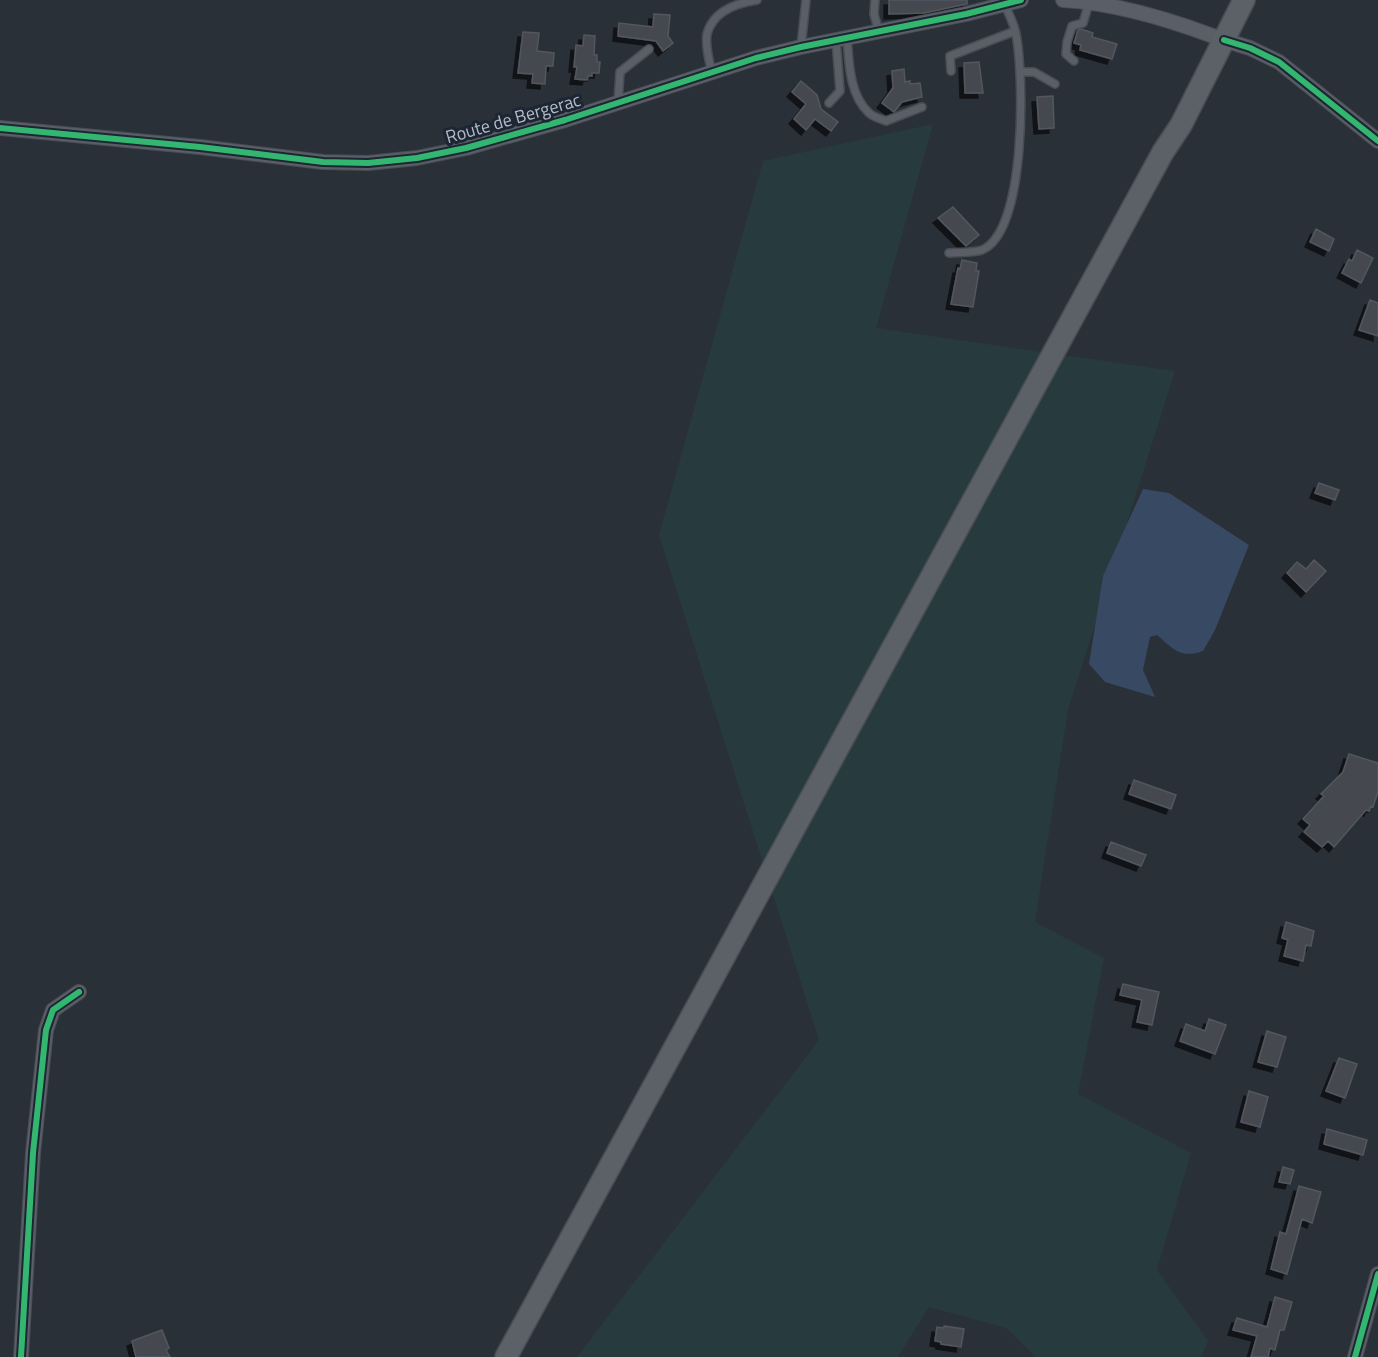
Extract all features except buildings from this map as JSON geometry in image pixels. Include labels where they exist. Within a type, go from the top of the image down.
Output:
[{"type":"main road","points":[[1219,38],[1231,0]]},
{"type":"main road","points":[[506,1357],[1162,152],[1171,120],[1244,0]]},
{"type":"street","points":[[1063,0],[1110,3],[1250,48],[1280,62],[1378,141]]},
{"type":"street","name":"Route de Bergerac","points":[[0,128],[200,147],[279,158],[368,164],[417,158],[466,148],[801,47],[966,14],[1013,1]]},
{"type":"street","points":[[21,1357],[33,1153],[46,1030],[53,1010],[79,992]]},
{"type":"street","points":[[1355,1357],[1378,1274]]},
{"type":"lane","points":[[712,72],[707,34],[713,22],[725,10],[737,3],[757,0]]},
{"type":"lane","points":[[801,47],[806,0]]},
{"type":"lane","points":[[875,0],[874,14],[879,32]]},
{"type":"lane","points":[[950,253],[982,249],[998,236],[1007,215],[1019,160],[1021,72],[1013,1]]},
{"type":"lane","points":[[1074,61],[1066,54],[1067,42],[1072,26],[1083,23],[1089,3]]},
{"type":"lane","points":[[951,71],[950,56],[1015,31]]},
{"type":"lane","points":[[829,103],[840,91],[842,39]]},
{"type":"lane","points":[[842,39],[850,74],[859,99],[870,114],[886,121],[922,107]]},
{"type":"lane","points":[[618,103],[620,72],[649,49]]},
{"type":"lane","points":[[1021,72],[1034,72],[1055,84]]},
{"type":"green space","points":[[933,124],[876,328],[1175,371],[1068,710],[1035,922],[1104,958],[1078,1094],[1191,1153],[1157,1270],[1208,1341],[1201,1357],[1036,1357],[1006,1328],[929,1307],[898,1357],[577,1357],[819,1040],[659,535],[763,161]]},
{"type":"water","points":[[1143,489],[1169,493],[1249,545],[1215,630],[1203,651],[1183,653],[1157,635],[1150,637],[1143,670],[1155,697],[1105,682],[1089,664],[1103,576]]},
{"type":"cycle path","points":[[0,128],[200,147],[323,162],[368,163],[417,158],[466,148],[565,120],[756,58],[966,14],[1021,0]]},
{"type":"cycle path","points":[[1224,40],[1250,48],[1279,62],[1378,141]]},
{"type":"cycle path","points":[[21,1357],[33,1153],[46,1030],[53,1010],[79,992]]},
{"type":"cycle path","points":[[1355,1357],[1378,1274]]}]
